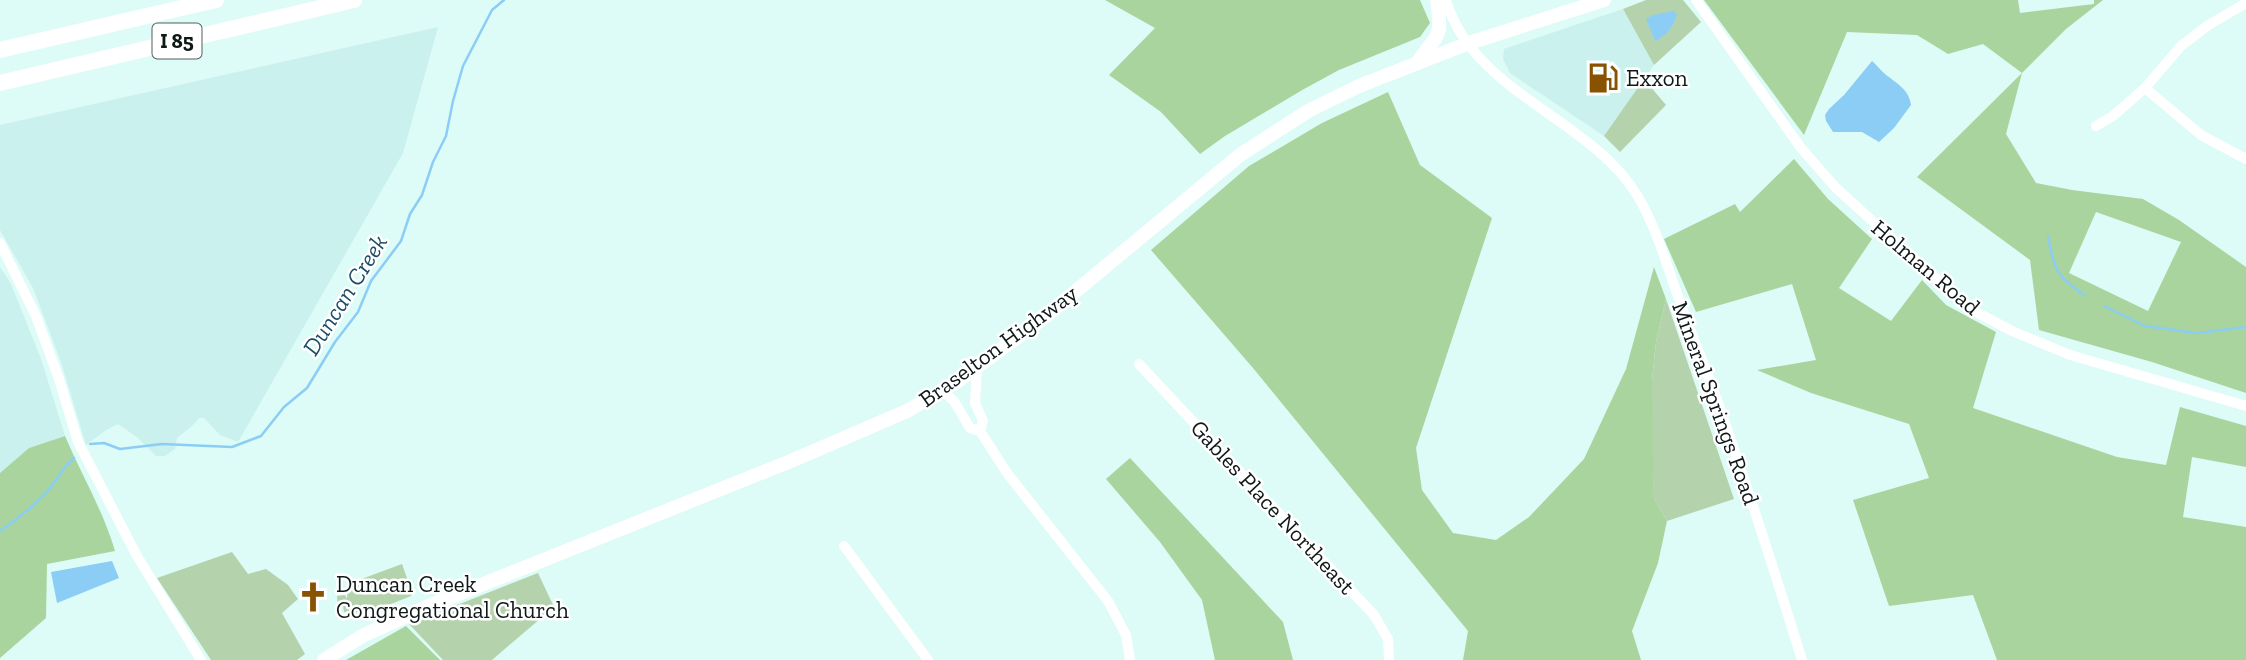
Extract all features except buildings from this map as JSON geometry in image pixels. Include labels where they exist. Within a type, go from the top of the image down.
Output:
[{"type":"highway","name":"I 85","points":[[0,50],[216,0]]},
{"type":"highway","name":"I 85","points":[[0,83],[354,0]]},
{"type":"main road","points":[[1417,63],[1427,47],[1436,40],[1441,27],[1437,0]]},
{"type":"main road","name":"Braselton Highway","points":[[324,660],[389,622],[841,441],[907,411],[942,391],[1041,320],[1240,155],[1308,111],[1359,86],[1469,43],[1604,0]]},
{"type":"street","name":"Mineral Springs Road","points":[[1446,0],[1451,16],[1469,43],[1503,80],[1606,159],[1636,193],[1651,224],[1723,416],[1802,660]]},
{"type":"street","name":"Holman Road","points":[[1696,0],[1801,148],[1836,188],[1976,312],[2012,331],[2070,355],[2246,406]]},
{"type":"street","points":[[2096,126],[2113,117],[2145,88],[2181,46],[2207,26],[2246,3]]},
{"type":"street","points":[[2145,88],[2201,135],[2246,159]]},
{"type":"street","points":[[0,243],[36,316],[78,442],[137,556],[201,660]]},
{"type":"street","name":"Gables Place Northeast","points":[[1139,364],[1374,615],[1388,639],[1389,660]]},
{"type":"street","points":[[976,367],[975,403],[982,421],[980,431]]},
{"type":"street","points":[[942,391],[954,401],[970,428],[980,431],[1007,473],[1108,601],[1126,635],[1130,660]]},
{"type":"street","points":[[844,546],[928,660]]},
{"type":"shaded area","points":[[1623,9],[1654,65],[1604,136],[1510,73],[1503,59],[1504,49]]},
{"type":"shaded area","points":[[438,27],[403,153],[238,442],[220,435],[204,418],[199,418],[177,438],[175,449],[165,456],[156,456],[138,438],[118,424],[86,445],[61,362],[33,288],[0,230],[0,125]]},
{"type":"shaded area","points":[[0,267],[11,284],[41,359],[65,436],[29,448],[0,473]]},
{"type":"green space","points":[[1105,0],[1420,0],[1430,23],[1420,37],[1339,70],[1225,136],[1200,154],[1161,112],[1109,75],[1155,28]]},
{"type":"green space","points":[[1646,0],[1683,0],[1701,22],[1654,65],[1623,9]]},
{"type":"green space","points":[[1704,0],[2018,0],[2020,13],[2094,4],[2094,0],[2103,0],[2066,29],[2022,73],[1983,44],[1948,54],[1917,35],[1847,32],[1804,135]]},
{"type":"green space","points":[[2022,73],[2006,134],[2036,183],[2143,199],[2179,220],[2246,267],[2246,393],[2152,362],[2039,330],[2030,260],[1917,177]],"holes":[[[2096,212],[2181,242],[2148,311],[2069,273]]]},
{"type":"green space","points":[[1644,79],[1666,105],[1620,152],[1604,136]]},
{"type":"green space","points":[[1388,92],[1420,165],[1492,218],[1416,448],[1422,490],[1453,533],[1496,540],[1529,517],[1584,459],[1626,369],[1654,267],[1666,299],[1656,342],[1652,380],[1654,498],[1667,521],[1658,563],[1632,631],[1641,660],[1463,660],[1468,631],[1253,368],[1151,250],[1249,166],[1322,123]]},
{"type":"green space","points":[[1794,159],[1828,199],[1872,239],[1839,288],[1891,321],[1922,280],[1946,305],[1996,332],[1973,408],[2117,457],[2166,465],[2180,407],[2246,426],[2246,467],[2192,457],[2183,517],[2246,527],[2246,660],[1997,660],[1973,595],[1889,606],[1853,500],[1929,478],[1909,424],[1811,393],[1757,370],[1816,360],[1792,284],[1696,312],[1664,239],[1735,204],[1740,212]]},
{"type":"green space","points":[[1666,299],[1734,499],[1667,521],[1654,498],[1652,448],[1652,380],[1656,342]]},
{"type":"green space","points":[[65,436],[115,551],[47,564],[46,618],[0,658],[0,473],[29,448]]},
{"type":"green space","points":[[1130,458],[1283,622],[1293,660],[1215,660],[1202,600],[1160,542],[1106,479]]},
{"type":"green space","points":[[232,552],[248,574],[266,569],[288,585],[298,599],[282,613],[305,654],[297,660],[211,660],[157,578]]},
{"type":"green space","points":[[402,564],[411,596],[386,606],[354,613],[344,612],[343,605],[338,606],[337,596],[345,595],[347,599],[348,584]]},
{"type":"green space","points":[[538,573],[554,607],[492,660],[443,660],[409,624]]},
{"type":"green space","points":[[406,626],[440,660],[346,660]]},
{"type":"water","points":[[1674,11],[1677,15],[1671,27],[1663,37],[1655,41],[1646,19]]},
{"type":"water","points":[[1872,61],[1905,91],[1911,105],[1894,128],[1879,142],[1862,132],[1833,132],[1825,115]]},
{"type":"water","points":[[112,561],[119,578],[57,603],[51,572]]},
{"type":"waterway","name":"Duncan Creek","points":[[90,444],[104,443],[120,449],[162,444],[232,447],[261,436],[284,407],[307,388],[335,342],[358,312],[371,281],[401,241],[410,214],[422,195],[433,162],[446,136],[463,66],[492,10],[504,0]]},
{"type":"waterway","points":[[2048,236],[2058,271],[2084,295]]},
{"type":"waterway","points":[[2104,306],[2145,326],[2197,333],[2246,327]]},
{"type":"waterway","name":"Duncan Creek","points":[[0,531],[39,500],[74,458]]},
{"type":"place","name":"Exxon","points":[[1603,78]]},
{"type":"place","name":"Duncan Creek Congregational Church","points":[[313,597]]}]
